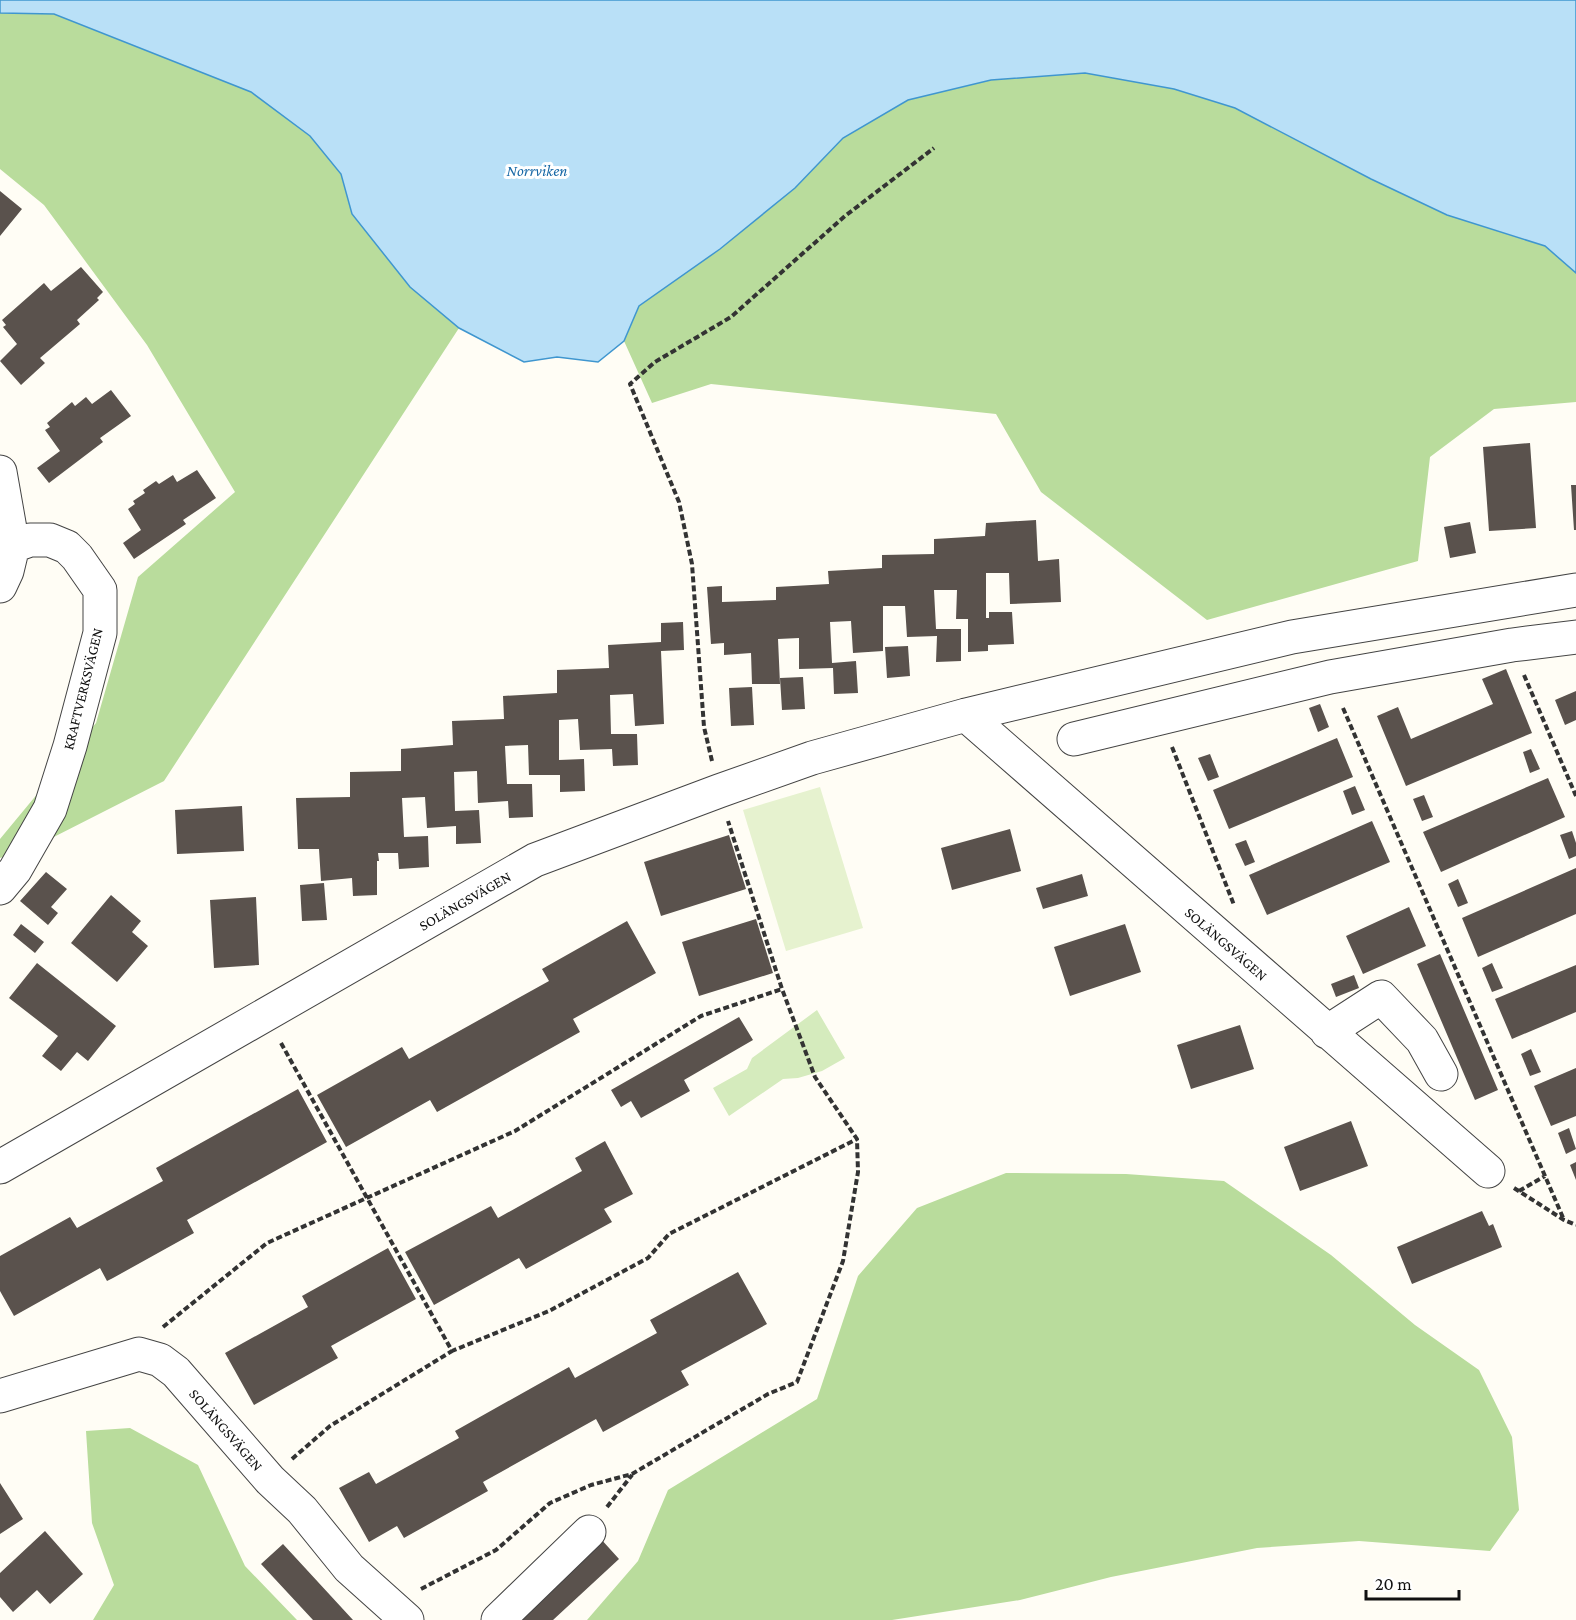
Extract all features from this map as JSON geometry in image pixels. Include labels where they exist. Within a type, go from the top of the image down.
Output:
[{"type":"street","points":[[0,472],[13,546],[0,586]]},
{"type":"street","name":"KRAFTVERKSVÄGEN","points":[[0,888],[15,870],[50,809],[70,746],[100,633],[100,590],[77,557],[67,547],[50,540],[30,540],[13,546]]},
{"type":"street","name":"SOLÄNGSVÄGEN","points":[[0,1167],[535,861],[719,792],[812,758],[966,715],[1315,633],[1576,590]]},
{"type":"street","points":[[1495,603],[1512,645]]},
{"type":"street","points":[[1315,633],[1330,677]]},
{"type":"street","points":[[1074,739],[1330,677],[1512,645],[1576,637]]},
{"type":"street","name":"SOLÄNGSVÄGEN","points":[[966,715],[1488,1171]]},
{"type":"street","points":[[1327,1032],[1381,997],[1422,1040],[1441,1074]]},
{"type":"street","name":"SOLÄNGSVÄGEN","points":[[139,1354],[160,1360],[176,1372],[270,1480],[302,1510],[349,1568],[399,1612]]},
{"type":"street","points":[[0,1396],[139,1354]]},
{"type":"street","points":[[498,1620],[589,1532]]},
{"type":"path","points":[[399,1612],[496,1550],[550,1503],[591,1485],[632,1474],[768,1394],[797,1382],[843,1261],[858,1172],[857,1139],[815,1077],[782,989],[719,792],[704,727],[692,564],[680,502],[630,384],[655,362],[731,317],[845,216],[934,148]]},
{"type":"path","points":[[1512,645],[1576,796]]},
{"type":"path","points":[[1330,677],[1564,1220]]},
{"type":"path","points":[[1160,718],[1235,907],[1218,937]]},
{"type":"path","points":[[139,1354],[166,1324],[267,1243],[515,1131],[702,1016],[782,989]]},
{"type":"path","points":[[265,1015],[453,1351]]},
{"type":"path","points":[[270,1480],[330,1426],[453,1351],[549,1311],[648,1258],[669,1234],[857,1139]]},
{"type":"path","points":[[1488,1171],[1564,1220],[1576,1225]]},
{"type":"path","points":[[1519,1191],[1545,1176]]},
{"type":"path","points":[[589,1532],[632,1474]]},
{"type":"green space","points":[[0,13],[54,14],[251,92],[310,136],[341,174],[352,214],[410,287],[459,328],[164,781],[40,844],[0,858],[0,839],[96,723],[138,577],[235,492],[147,345],[44,205],[0,169]]},
{"type":"green space","points":[[1085,73],[1174,89],[1235,108],[1371,179],[1447,215],[1545,246],[1576,273],[1576,402],[1494,409],[1430,457],[1418,561],[1207,620],[1041,492],[996,414],[711,384],[652,403],[624,341],[639,306],[720,249],[795,188],[843,138],[908,100],[991,80]]},
{"type":"green space","points":[[820,787],[863,928],[786,951],[743,810]]},
{"type":"green space","points":[[817,1010],[845,1058],[822,1071],[798,1078],[783,1079],[729,1116],[713,1088],[747,1069],[752,1058]]},
{"type":"green space","points":[[1006,1173],[1126,1174],[1224,1181],[1331,1255],[1415,1325],[1479,1370],[1512,1437],[1519,1510],[1490,1551],[1359,1541],[1257,1548],[1111,1577],[1020,1600],[892,1620],[587,1620],[638,1561],[668,1490],[817,1399],[858,1276],[917,1208]]},
{"type":"green space","points":[[130,1428],[198,1465],[245,1566],[297,1620],[93,1620],[114,1585],[92,1523],[86,1431]]},
{"type":"water","name":"Norrviken","points":[[0,0],[1576,0],[1576,273],[1545,246],[1447,215],[1371,179],[1235,108],[1174,89],[1085,73],[991,80],[908,100],[843,138],[795,188],[720,249],[639,306],[624,341],[598,362],[557,357],[524,362],[459,328],[410,287],[352,214],[341,174],[310,136],[251,92],[54,14],[0,13]]},
{"type":"building","points":[[0,191],[22,209],[0,236]]},
{"type":"building","points":[[81,267],[103,292],[97,298],[99,300],[77,320],[80,324],[40,358],[45,363],[21,385],[0,361],[17,344],[3,327],[6,325],[2,320],[44,283],[51,291]]},
{"type":"building","points":[[111,390],[131,416],[100,438],[103,442],[49,483],[37,468],[60,451],[45,430],[50,427],[47,423],[72,402],[75,406],[86,397],[92,404]]},
{"type":"building","points":[[1530,443],[1536,528],[1489,531],[1483,447]]},
{"type":"building","points":[[197,470],[216,498],[183,520],[186,524],[134,559],[123,543],[141,530],[128,509],[135,504],[133,501],[145,493],[143,490],[156,481],[159,484],[173,475],[177,482]]},
{"type":"building","points":[[1571,485],[1576,485],[1576,530],[1574,530]]},
{"type":"building","points":[[1036,520],[1038,561],[1059,559],[1061,602],[1010,604],[1009,573],[986,573],[986,618],[989,618],[989,612],[1012,612],[1014,644],[988,645],[988,651],[968,652],[968,619],[956,619],[957,590],[934,590],[936,629],[961,629],[961,661],[936,662],[937,636],[907,637],[905,606],[883,606],[883,651],[853,653],[851,621],[830,622],[832,663],[856,661],[858,693],[834,694],[833,668],[799,669],[799,638],[778,639],[780,684],[752,684],[751,653],[724,655],[724,643],[711,644],[707,587],[722,586],[722,602],[776,600],[776,587],[829,584],[828,571],[882,568],[882,555],[934,554],[934,539],[985,536],[986,523]]},
{"type":"building","points":[[1470,522],[1476,553],[1450,558],[1444,527]]},
{"type":"building","points":[[683,622],[684,650],[661,651],[664,724],[635,726],[633,694],[610,695],[611,734],[637,734],[638,765],[613,766],[612,749],[580,750],[578,719],[559,720],[559,760],[584,759],[585,791],[560,792],[560,775],[529,775],[528,745],[505,746],[507,784],[532,784],[533,817],[509,818],[508,801],[478,803],[477,771],[454,772],[455,811],[479,810],[481,843],[456,844],[456,826],[427,828],[425,797],[402,798],[404,837],[428,836],[429,867],[399,869],[398,853],[378,853],[377,895],[353,896],[352,878],[321,881],[319,849],[298,849],[296,798],[350,797],[350,772],[401,771],[401,749],[453,745],[452,721],[504,719],[503,696],[557,693],[557,670],[609,668],[608,645],[661,642],[661,623]]},
{"type":"building","points":[[908,646],[910,676],[887,678],[885,647]]},
{"type":"building","points":[[1506,669],[1532,733],[1406,786],[1377,716],[1398,707],[1411,739],[1493,704],[1482,679]]},
{"type":"building","points":[[803,677],[805,709],[782,710],[780,678]]},
{"type":"building","points":[[752,687],[754,725],[731,726],[729,688]]},
{"type":"building","points":[[1576,691],[1576,720],[1565,725],[1555,700]]},
{"type":"building","points":[[1320,704],[1329,727],[1318,732],[1309,708]]},
{"type":"building","points":[[1337,738],[1353,777],[1229,829],[1213,790]]},
{"type":"building","points":[[1531,749],[1540,769],[1530,773],[1523,752]]},
{"type":"building","points":[[1210,754],[1219,777],[1208,781],[1198,758]]},
{"type":"building","points":[[1548,778],[1565,817],[1441,872],[1423,832]]},
{"type":"building","points":[[1355,786],[1365,810],[1352,815],[1343,791]]},
{"type":"building","points":[[1424,795],[1433,817],[1422,821],[1413,799]]},
{"type":"building","points":[[242,806],[244,851],[177,854],[175,810]]},
{"type":"building","points":[[1372,821],[1390,862],[1267,915],[1249,875]]},
{"type":"building","points":[[1010,829],[1021,871],[952,890],[941,848]]},
{"type":"building","points":[[1572,831],[1576,843],[1576,856],[1569,859],[1560,835]]},
{"type":"building","points":[[729,835],[746,889],[661,916],[644,862]]},
{"type":"building","points":[[1246,840],[1255,862],[1245,866],[1235,844]]},
{"type":"building","points":[[1576,868],[1576,914],[1478,957],[1462,918]]},
{"type":"building","points":[[46,872],[67,889],[51,907],[58,913],[48,925],[20,901]]},
{"type":"building","points":[[1082,874],[1088,896],[1043,909],[1036,888]]},
{"type":"building","points":[[1458,879],[1468,903],[1458,907],[1448,884]]},
{"type":"building","points":[[324,883],[327,920],[302,921],[300,885]]},
{"type":"building","points":[[111,895],[141,921],[132,932],[148,946],[117,982],[71,943]]},
{"type":"building","points":[[256,897],[259,965],[214,968],[210,900]]},
{"type":"building","points":[[1409,907],[1426,946],[1363,974],[1346,936]]},
{"type":"building","points":[[756,919],[773,973],[699,996],[682,942]]},
{"type":"building","points":[[627,921],[656,973],[573,1019],[580,1032],[437,1112],[430,1100],[346,1147],[317,1095],[402,1047],[409,1059],[549,981],[542,969]]},
{"type":"building","points":[[21,924],[44,942],[35,953],[13,935]]},
{"type":"building","points":[[1125,924],[1141,972],[1070,996],[1054,947]]},
{"type":"building","points":[[1440,954],[1498,1090],[1475,1100],[1417,964]]},
{"type":"building","points":[[37,963],[116,1026],[88,1061],[77,1052],[61,1071],[42,1056],[58,1036],[9,998]]},
{"type":"building","points":[[1492,963],[1503,988],[1492,992],[1482,968]]},
{"type":"building","points":[[1576,965],[1576,1012],[1512,1039],[1495,999]]},
{"type":"building","points":[[1354,975],[1359,988],[1336,997],[1331,984]]},
{"type":"building","points":[[739,1017],[753,1040],[684,1080],[690,1091],[641,1118],[631,1101],[621,1107],[611,1090]]},
{"type":"building","points":[[1240,1025],[1254,1069],[1191,1089],[1177,1045]]},
{"type":"building","points":[[1531,1049],[1541,1072],[1530,1076],[1521,1054]]},
{"type":"building","points":[[1576,1068],[1576,1116],[1551,1126],[1534,1086]]},
{"type":"building","points":[[298,1089],[327,1142],[187,1220],[194,1233],[107,1281],[100,1268],[14,1316],[0,1291],[0,1256],[70,1217],[77,1228],[163,1181],[156,1168]]},
{"type":"building","points":[[1351,1121],[1368,1166],[1300,1191],[1284,1147]]},
{"type":"building","points":[[1569,1128],[1576,1149],[1566,1154],[1558,1133]]},
{"type":"building","points":[[605,1141],[633,1194],[604,1209],[612,1222],[526,1269],[519,1258],[434,1305],[405,1252],[491,1206],[498,1218],[582,1171],[575,1158]]},
{"type":"building","points":[[1576,1162],[1576,1180],[1570,1165]]},
{"type":"building","points":[[1482,1211],[1489,1226],[1493,1224],[1502,1247],[1412,1284],[1397,1247]]},
{"type":"building","points":[[388,1248],[416,1299],[331,1346],[338,1358],[254,1405],[225,1353],[308,1307],[302,1296]]},
{"type":"building","points":[[738,1272],[767,1324],[681,1371],[689,1385],[603,1432],[596,1419],[483,1482],[488,1491],[404,1538],[397,1526],[369,1542],[339,1488],[369,1472],[376,1484],[459,1438],[455,1431],[569,1367],[575,1378],[657,1333],[650,1320]]},
{"type":"building","points":[[0,1483],[23,1519],[0,1534]]},
{"type":"building","points":[[45,1531],[83,1574],[50,1604],[37,1590],[13,1612],[0,1597],[0,1573]]},
{"type":"building","points":[[600,1538],[619,1559],[553,1620],[511,1620]]},
{"type":"building","points":[[283,1544],[353,1620],[313,1620],[261,1564]]}]
